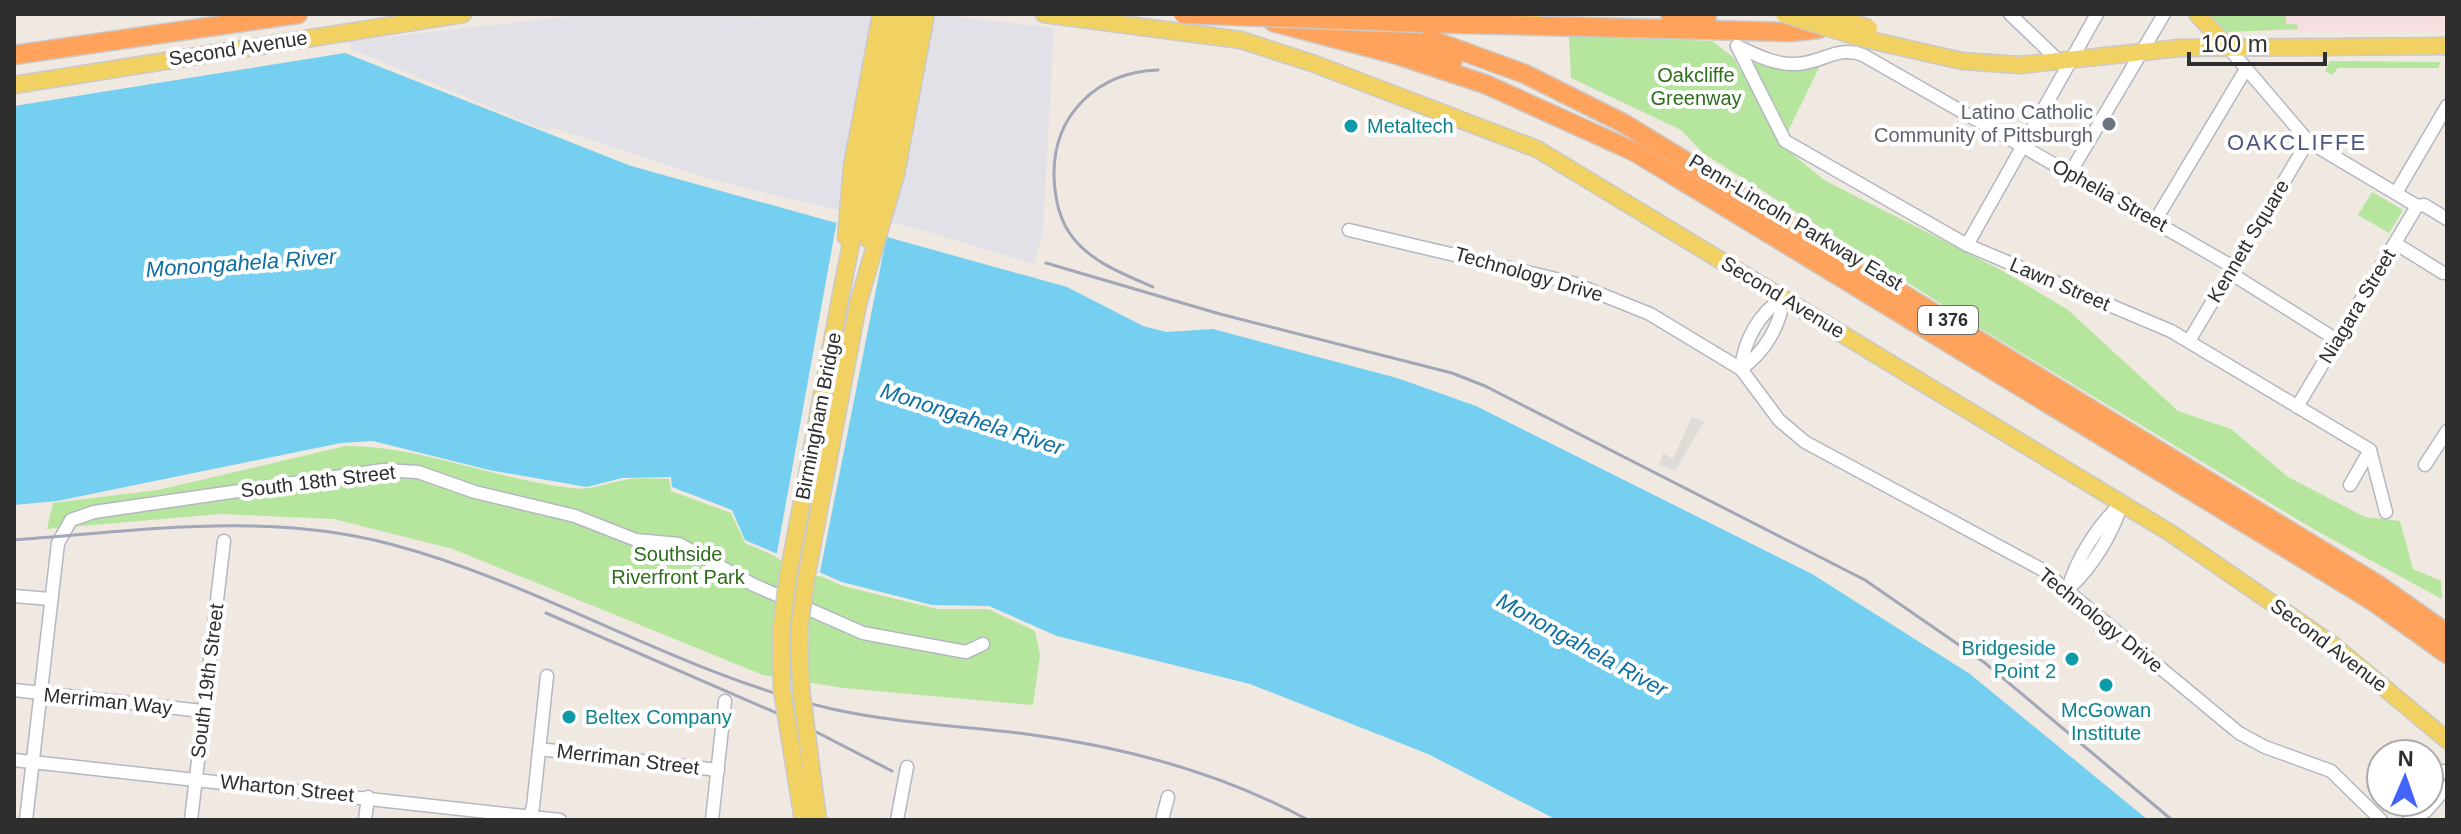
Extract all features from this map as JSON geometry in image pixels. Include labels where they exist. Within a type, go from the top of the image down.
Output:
[{"type":"highway","points":[[14,55],[298,14]]},
{"type":"highway","points":[[1183,14],[1427,30],[1622,26],[1791,32],[1818,29],[1831,18]]},
{"type":"highway","points":[[1244,14],[1396,48]]},
{"type":"highway","points":[[1301,14],[1396,48]]},
{"type":"highway","name":"Penn-Lincoln Parkway East","points":[[1358,14],[1427,30],[1555,88],[1661,144],[2380,586],[2447,633]]},
{"type":"highway","points":[[1375,14],[1427,30]]},
{"type":"highway","points":[[1670,14],[1793,24],[1854,14]]},
{"type":"highway","name":"Penn-Lincoln Parkway East","points":[[1396,48],[1479,70],[1604,127],[2371,600],[2447,654]]},
{"type":"main road","name":"Second Avenue","points":[[14,85],[463,14]]},
{"type":"main road","points":[[841,294],[852,166],[881,14]]},
{"type":"main road","name":"Birmingham Bridge","points":[[803,820],[782,690],[781,631],[788,576],[841,294],[897,14]]},
{"type":"main road","name":"Birmingham Bridge","points":[[818,820],[801,688],[800,623],[910,14]]},
{"type":"main road","points":[[858,304],[896,174],[926,14]]},
{"type":"main road","name":"Second Avenue","points":[[1044,14],[1241,40],[1312,63],[1520,142],[1570,167],[2122,503],[2333,645],[2447,740]]},
{"type":"main road","points":[[1491,14],[1622,26]]},
{"type":"main road","points":[[1784,14],[1865,33],[1886,33],[1903,45],[1962,61],[2020,65],[2142,50],[2227,46],[2447,46]]},
{"type":"main road","points":[[2197,14],[2227,46]]},
{"type":"main road","points":[[1831,18],[1865,33]]},
{"type":"street","points":[[2010,14],[2031,38],[2065,61]]},
{"type":"street","points":[[1967,245],[2065,61],[2097,14]]},
{"type":"street","points":[[2070,173],[2164,14]]},
{"type":"street","points":[[2020,65],[2031,51],[2031,38]]},
{"type":"street","name":"Ophelia Street","points":[[1734,43],[1785,64],[1805,63],[1838,51],[1852,51],[2233,266],[2235,276],[2337,340]]},
{"type":"street","name":"Lawn Street","points":[[1734,43],[1785,141],[1967,245],[2189,341],[2370,450]]},
{"type":"street","points":[[2227,46],[2308,141],[2417,206],[2424,205],[2447,219]]},
{"type":"street","points":[[2155,221],[2246,69]]},
{"type":"street","points":[[2396,193],[2447,106]]},
{"type":"street","name":"Kennett Square","points":[[2189,341],[2308,141]]},
{"type":"street","name":"Niagara Street","points":[[2297,407],[2417,206]]},
{"type":"street","name":"Technology Drive","points":[[1349,230],[1573,283],[1650,314],[1741,369],[1779,420],[1805,442],[2033,565],[2068,589],[2239,733],[2265,747],[2331,771],[2381,820]]},
{"type":"street","points":[[2395,243],[2443,273]]},
{"type":"street","points":[[1741,369],[1743,349],[1768,308],[1784,297]]},
{"type":"street","points":[[2425,465],[2447,431]]},
{"type":"street","points":[[2350,485],[2370,450]]},
{"type":"street","points":[[2370,450],[2386,512]]},
{"type":"street","name":"South 18th Street","points":[[26,820],[58,543],[67,525],[80,515],[383,470],[406,470],[475,492],[575,516],[636,540],[679,544],[754,585],[863,633],[966,652],[983,644]]},
{"type":"street","points":[[2068,589],[2080,578],[2117,520],[2122,503]]},
{"type":"street","name":"South 19th Street","points":[[191,820],[224,541]]},
{"type":"street","points":[[14,596],[50,599]]},
{"type":"street","points":[[528,818],[547,676]]},
{"type":"street","name":"Merriman Way","points":[[14,690],[202,711]]},
{"type":"street","points":[[712,820],[725,701]]},
{"type":"street","name":"Merriman Street","points":[[539,749],[718,770]]},
{"type":"street","name":"Wharton Street","points":[[14,760],[560,820]]},
{"type":"street","points":[[897,820],[907,767]]},
{"type":"street","points":[[2408,820],[2426,811],[2447,787]]},
{"type":"street","points":[[365,820],[368,797]]},
{"type":"street","points":[[1162,820],[1168,797]]},
{"type":"shaded area","points":[[589,14],[764,17],[765,14],[932,14],[1054,28],[1043,231],[1034,264],[922,230],[716,181],[554,128],[547,131],[351,49],[351,41]]},
{"type":"shaded area","points":[[2210,14],[2447,14],[2447,31],[2225,31]]},
{"type":"shaded area","points":[[1692,417],[1704,422],[1675,471],[1659,465],[1663,453],[1673,459]]},
{"type":"green space","points":[[2209,14],[2286,14],[2286,23],[2298,25],[2298,29],[2227,32]]},
{"type":"green space","name":"Oakcliffe Greenway","points":[[1569,36],[1712,41],[1733,57],[1783,146],[1824,180],[2003,271],[2068,310],[2178,411],[2231,429],[2288,477],[2365,517],[2400,521],[2413,569],[2441,581],[2442,599],[2315,530],[1973,324],[1703,153],[1681,130],[1571,78]]},
{"type":"green space","points":[[1750,61],[1784,71],[1821,64],[1788,131]]},
{"type":"green space","points":[[2330,61],[2441,62],[2438,68],[2338,68],[2332,75],[2325,71]]},
{"type":"green space","points":[[2372,192],[2403,210],[2389,233],[2358,215]]},
{"type":"green space","name":"Southside Riverfront Park","points":[[345,446],[402,451],[513,478],[578,489],[636,479],[669,479],[671,491],[731,513],[745,543],[843,586],[937,609],[988,609],[1035,631],[1040,655],[1033,705],[843,688],[763,675],[453,549],[334,519],[220,514],[47,529],[53,503],[158,490]]},
{"type":"water","name":"Monongahela River","points":[[345,53],[631,166],[1067,287],[1143,326],[1166,332],[1213,329],[1397,378],[1476,406],[1812,574],[1970,674],[2148,820],[1557,820],[1428,754],[1250,684],[1057,636],[989,606],[932,605],[842,582],[745,540],[732,510],[672,487],[671,477],[622,478],[587,487],[489,470],[373,441],[341,443],[57,501],[14,505],[14,106]]},
{"type":"pier","points":[[837,220],[887,234],[819,577],[776,558]]},
{"type":"railway","points":[[1153,287],[1100,262],[1074,239],[1059,209],[1054,176],[1061,134],[1083,100],[1116,79],[1158,70]]},
{"type":"railway","points":[[1046,263],[1220,314],[1452,373],[1485,386],[1865,580],[1985,663],[2172,820]]},
{"type":"railway","points":[[14,540],[202,526],[297,528],[344,534],[447,561],[556,604],[664,652],[775,693],[856,714],[1063,739],[1136,754],[1241,788],[1308,820]]},
{"type":"railway","points":[[546,613],[795,721],[892,771]]},
{"type":"place","name":"Latino Catholic Community of Pittsburgh","points":[[2109,124]]},
{"type":"place","name":"Metaltech","points":[[1351,126]]},
{"type":"place","name":"Bridgeside Point 2","points":[[2072,659]]},
{"type":"place","name":"McGowan Institute","points":[[2106,685]]},
{"type":"place","name":"Beltex Company","points":[[569,717]]},
{"type":"district","name":"OAKCLIFFE","points":[[2297,142]]}]
